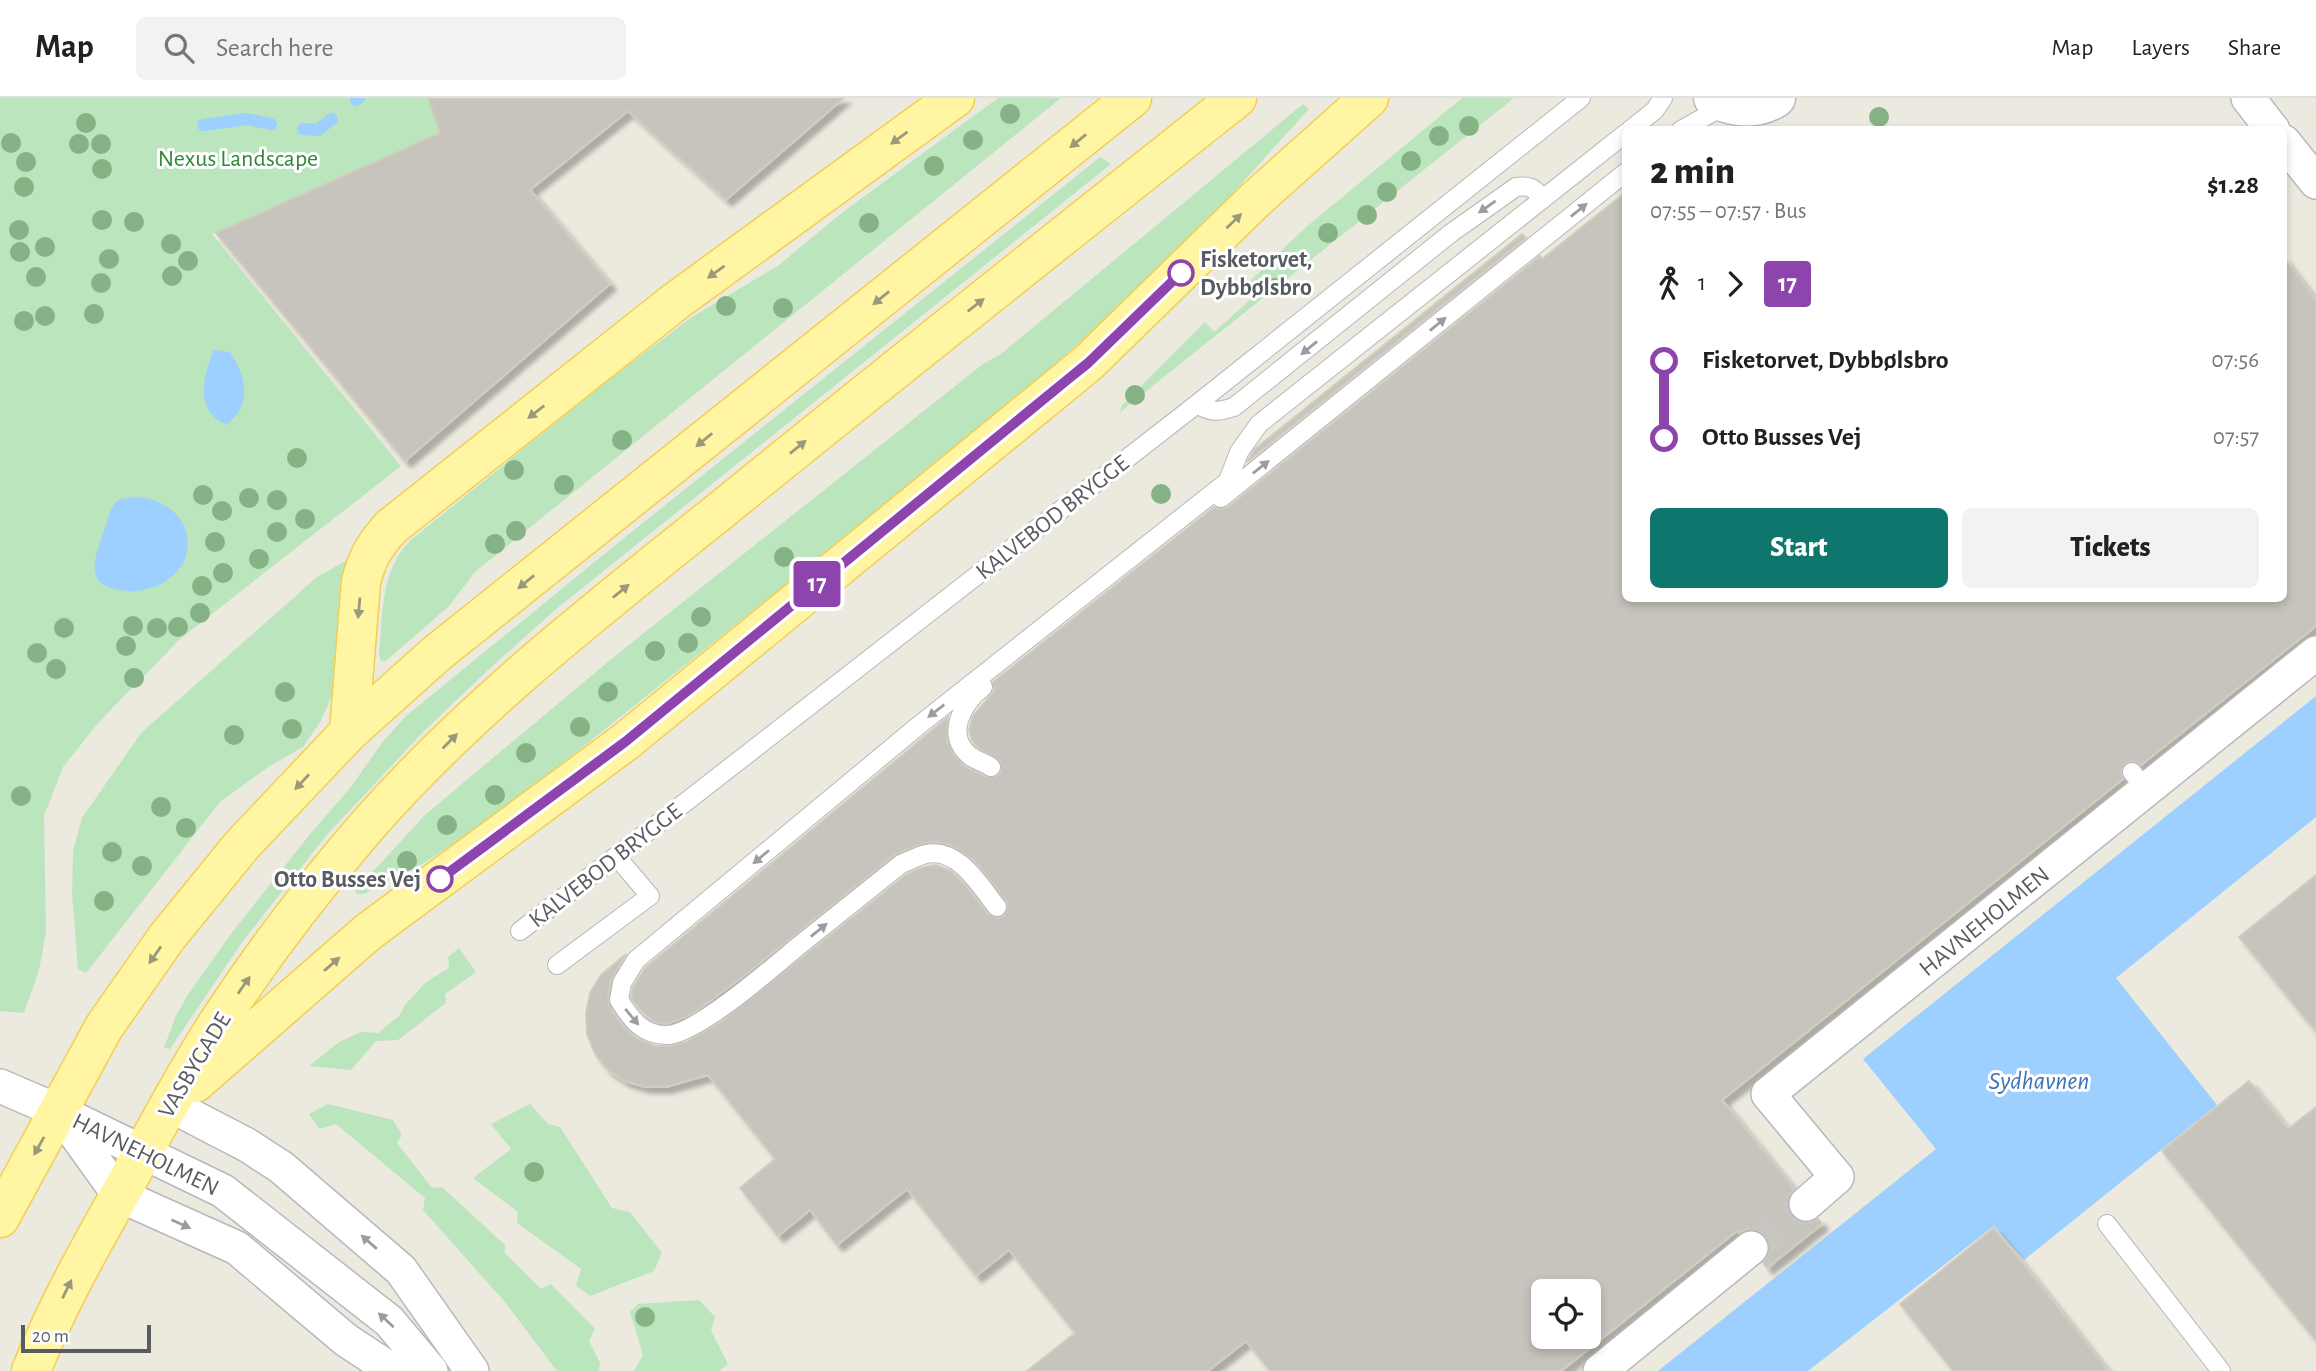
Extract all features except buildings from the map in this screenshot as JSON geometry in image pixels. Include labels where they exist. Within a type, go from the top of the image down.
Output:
[{"type":"main road","points":[[349,732],[361,582],[367,560],[391,527],[676,301],[954,98]]},
{"type":"main road","points":[[0,1218],[104,1027],[167,937],[243,845],[349,732],[436,654],[1132,98]]},
{"type":"main road","name":"VASBYGADE","points":[[31,1371],[70,1284],[141,1151],[220,1020],[283,930],[360,834],[402,789],[459,732],[613,597],[828,422],[1237,98]]},
{"type":"main road","points":[[170,1105],[368,932],[625,742],[1088,363],[1255,200],[1369,98]]},
{"type":"street","points":[[1720,102],[1751,107],[1764,105],[1776,98]]},
{"type":"street","points":[[2248,98],[2270,126]]},
{"type":"street","points":[[2287,146],[2316,182]]},
{"type":"street","name":"HAVNEHOLMEN","points":[[1806,1204],[1837,1177],[1768,1094],[2139,781],[2316,653]]},
{"type":"street","points":[[0,1086],[58,1111]]},
{"type":"street","points":[[170,1105],[247,1144],[281,1167],[401,1270],[472,1371]]},
{"type":"street","name":"HAVNEHOLMEN","points":[[58,1111],[223,1191],[389,1321],[431,1371]]},
{"type":"street","name":"HAVNEHOLMEN","points":[[58,1111],[119,1195],[237,1248],[346,1339],[393,1371]]},
{"type":"street","points":[[1600,1371],[1751,1248]]},
{"type":"lane","name":"KALVEBOD BRYGGE","points":[[520,931],[1197,404],[1581,98]]},
{"type":"lane","points":[[1635,126],[1655,110],[1663,98]]},
{"type":"lane","points":[[1687,126],[1720,102]]},
{"type":"lane","points":[[997,907],[970,873],[948,855],[927,853],[901,864],[731,1000],[692,1026],[670,1035],[649,1033],[632,1020],[619,1000],[622,983],[636,960],[918,726],[1228,481],[1239,452],[1258,424],[1622,136]]},
{"type":"lane","points":[[991,767],[969,755],[961,744],[957,729],[961,711],[974,694],[1622,175]]},
{"type":"lane","points":[[1197,404],[1208,411],[1216,412],[1234,407],[1451,233],[1516,187],[1528,185],[1535,188],[1544,199]]},
{"type":"lane","points":[[557,965],[650,896],[616,856]]},
{"type":"lane","points":[[2107,1224],[2221,1371]]},
{"type":"green space","name":"Nexus Landscape","points":[[0,98],[474,98],[437,134],[212,234],[401,466],[180,639],[99,722],[63,767],[44,816],[46,932],[39,970],[24,1013],[0,1011]]},
{"type":"green space","points":[[998,98],[1061,98],[475,572],[449,606],[386,661],[381,661],[381,624],[388,579],[393,565],[411,540],[610,379],[692,317],[779,265],[839,215]]},
{"type":"green space","points":[[1462,98],[1514,98],[1120,412],[1122,405],[1205,322],[1214,332],[1258,293],[1250,281],[1305,228]]},
{"type":"green space","points":[[1303,104],[1309,109],[1213,215],[1124,302],[1002,412],[500,813],[424,863],[364,894],[356,894],[356,890],[425,815],[615,656],[983,364],[1001,354]]},
{"type":"green space","points":[[1100,157],[1111,164],[555,610],[487,671],[424,731],[326,836],[243,941],[170,1049],[164,1048],[187,996],[233,931],[406,716]]},
{"type":"green space","points":[[349,559],[336,686],[321,721],[303,747],[268,767],[220,802],[86,973],[78,969],[72,894],[73,851],[82,818],[141,733],[317,577]]},
{"type":"green space","points":[[459,948],[476,972],[445,994],[446,1003],[398,1040],[376,1041],[351,1070],[309,1066],[339,1042],[361,1032],[378,1033],[400,1015],[405,1005],[426,982],[449,968],[448,957]]},
{"type":"green space","points":[[328,1104],[393,1120],[402,1135],[397,1143],[432,1188],[442,1187],[506,1246],[504,1252],[541,1289],[551,1284],[595,1329],[589,1341],[600,1363],[599,1371],[557,1371],[504,1301],[423,1210],[425,1198],[336,1124],[319,1129],[309,1114]]},
{"type":"green space","points":[[530,1104],[548,1124],[560,1127],[612,1208],[630,1212],[662,1253],[654,1271],[590,1296],[576,1286],[581,1269],[517,1223],[518,1212],[473,1178],[511,1149],[491,1124]]},
{"type":"green space","points":[[699,1300],[715,1317],[711,1331],[728,1364],[719,1371],[634,1371],[643,1355],[630,1312],[638,1304]]},
{"type":"water","points":[[214,350],[230,352],[243,381],[240,409],[226,425],[212,415],[205,400],[204,383]]},
{"type":"water","points":[[135,497],[157,502],[174,512],[184,526],[188,542],[185,558],[176,573],[160,585],[131,591],[108,587],[100,582],[95,567],[98,548],[111,509],[119,500]]},
{"type":"water","name":"Sydhavnen","points":[[2316,696],[2316,817],[2116,978],[2217,1105],[2024,1260],[1994,1226],[1808,1371],[1658,1371],[1936,1149],[1863,1059]]},
{"type":"waterway","points":[[203,125],[247,119],[271,124]]},
{"type":"waterway","points":[[303,129],[318,130],[332,119]]},
{"type":"tunnel","points":[[1751,1248],[1806,1204]]},
{"type":"bus line","name":"17","points":[[440,879],[625,742],[1088,363],[1181,273]]},
{"type":"place","name":"Fisketorvet, Dybbølsbro","points":[[1181,273]]},
{"type":"place","name":"Otto Busses Vej","points":[[440,879]]}]
